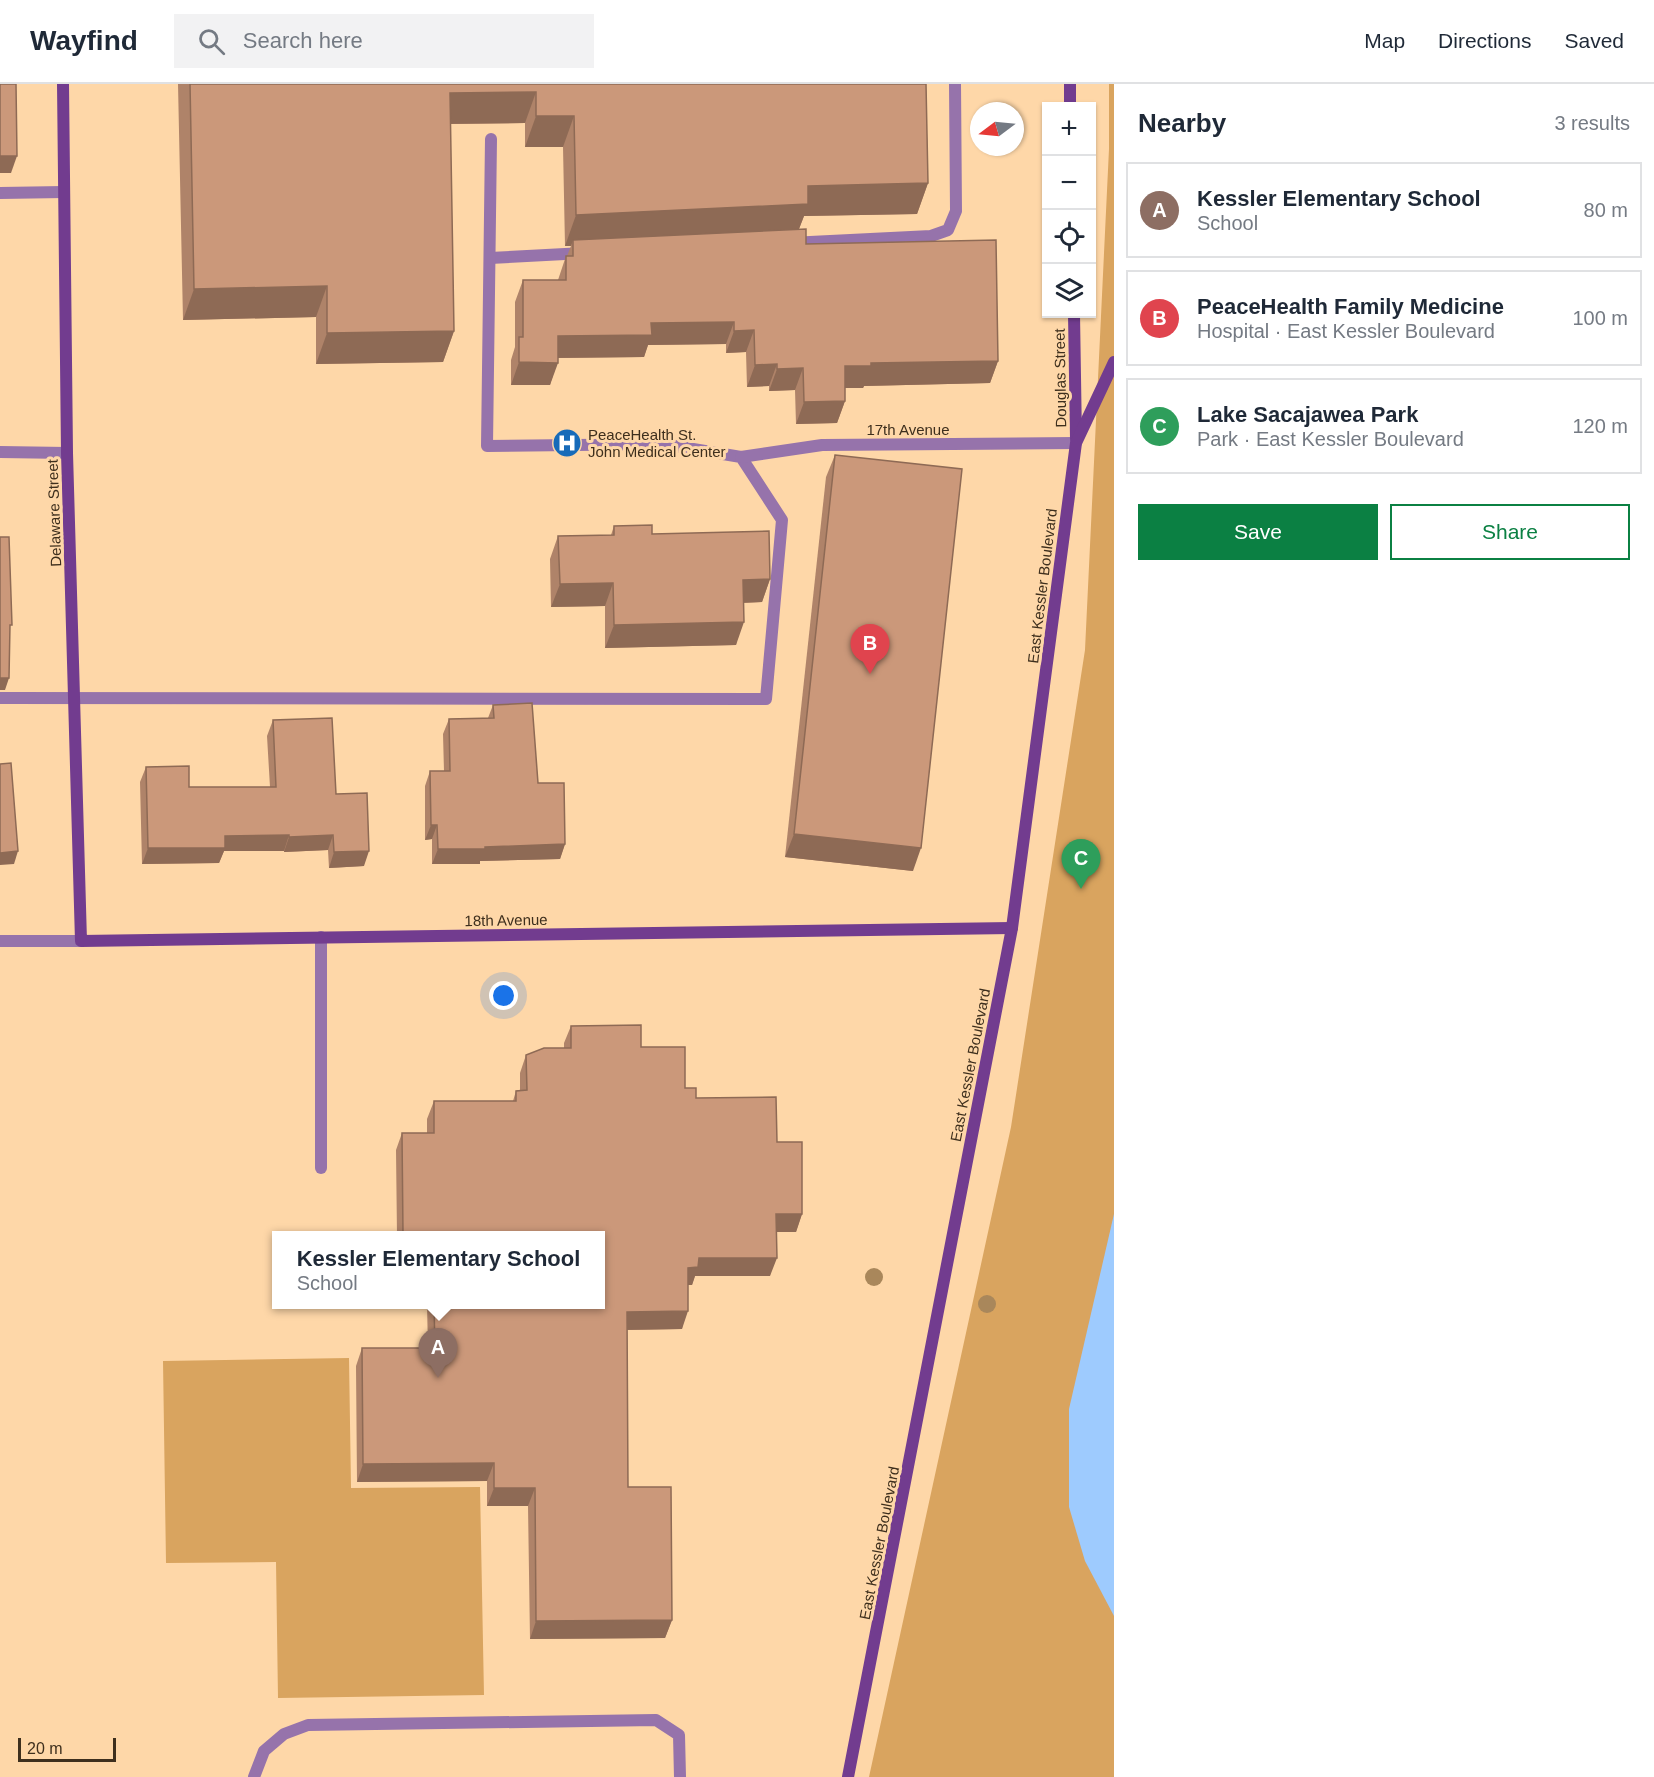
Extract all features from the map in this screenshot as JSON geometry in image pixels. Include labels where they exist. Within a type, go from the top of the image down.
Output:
[{"type":"street","name":"Delaware Street","points":[[63,84],[67,453],[81,941]]},
{"type":"street","points":[[776,244],[931,236],[948,230],[956,211],[955,84]]},
{"type":"street","points":[[1070,84],[1070,102]]},
{"type":"street","points":[[491,138],[490,258],[597,253]]},
{"type":"street","points":[[0,193],[64,192]]},
{"type":"street","name":"17th Avenue","points":[[490,258],[487,446],[663,444],[741,457],[822,445],[1076,443]]},
{"type":"street","name":"Douglas Street","points":[[1074,318],[1076,443]]},
{"type":"street","name":"East Kessler Boulevard","points":[[849,1777],[1012,928],[1076,443],[1114,362]]},
{"type":"street","points":[[0,452],[67,453]]},
{"type":"street","points":[[0,698],[766,699],[782,520],[741,457]]},
{"type":"street","name":"18th Avenue","points":[[0,940],[81,941],[1012,928]]},
{"type":"street","points":[[321,938],[321,1168]]},
{"type":"street","points":[[254,1777],[264,1751],[284,1734],[308,1725],[656,1720],[679,1735],[680,1777]]},
{"type":"shaded area","points":[[1109,84],[1114,84],[1114,1777],[869,1777],[1011,1127],[1085,650],[1109,149]]},
{"type":"shaded area","points":[[349,1358],[351,1488],[480,1487],[484,1695],[278,1698],[276,1562],[166,1563],[163,1361]]},
{"type":"water","points":[[1114,1214],[1114,1616],[1085,1561],[1069,1507],[1069,1409]]},
{"type":"building","points":[[0,84],[16,84],[17,156],[0,156]]},
{"type":"building","points":[[190,84],[926,84],[928,183],[808,186],[808,204],[576,215],[574,116],[536,116],[536,92],[450,93],[454,331],[327,333],[327,286],[194,289]]},
{"type":"building","points":[[806,229],[806,244],[996,240],[998,361],[871,363],[871,366],[845,366],[845,401],[804,402],[803,368],[777,369],[777,364],[755,365],[754,330],[734,331],[734,322],[651,323],[652,335],[558,336],[558,363],[519,362],[519,337],[523,337],[523,280],[566,280],[566,256],[573,256],[573,240]]},
{"type":"building","points":[[835,455],[962,469],[921,848],[794,834]]},
{"type":"building","points":[[652,525],[652,534],[769,531],[770,579],[743,580],[744,622],[614,625],[613,583],[560,584],[558,536],[614,535],[614,526]]},
{"type":"building","points":[[0,537],[9,537],[12,625],[10,625],[9,678],[0,678]]},
{"type":"building","points":[[532,703],[538,783],[564,783],[565,844],[485,847],[485,849],[438,849],[437,825],[431,825],[430,771],[450,771],[449,719],[494,718],[493,705]]},
{"type":"building","points":[[332,718],[336,794],[367,793],[369,851],[334,852],[333,835],[225,836],[225,848],[148,848],[146,767],[189,766],[189,787],[276,787],[273,720]]},
{"type":"building","points":[[11,763],[18,851],[0,853],[0,764]]},
{"type":"building","points":[[641,1025],[641,1047],[685,1047],[685,1088],[696,1088],[696,1098],[776,1097],[777,1142],[802,1142],[802,1214],[776,1214],[777,1258],[699,1258],[698,1267],[688,1268],[688,1311],[627,1312],[628,1487],[671,1487],[672,1620],[536,1621],[535,1488],[494,1488],[494,1463],[363,1464],[362,1348],[435,1348],[434,1309],[605,1309],[605,1231],[403,1231],[402,1133],[434,1133],[434,1101],[516,1101],[516,1091],[527,1090],[526,1055],[544,1048],[571,1048],[571,1026]]},
{"type":"place","name":"PeaceHealth St. John Medical Center","points":[[567,443]]},
{"type":"place","name":"PeaceHealth Family Medicine","points":[[870,674]]},
{"type":"place","name":"Lake Sacajawea Park","points":[[1081,889]]},
{"type":"place","name":"Kessler Elementary School","points":[[438,1378]]}]
